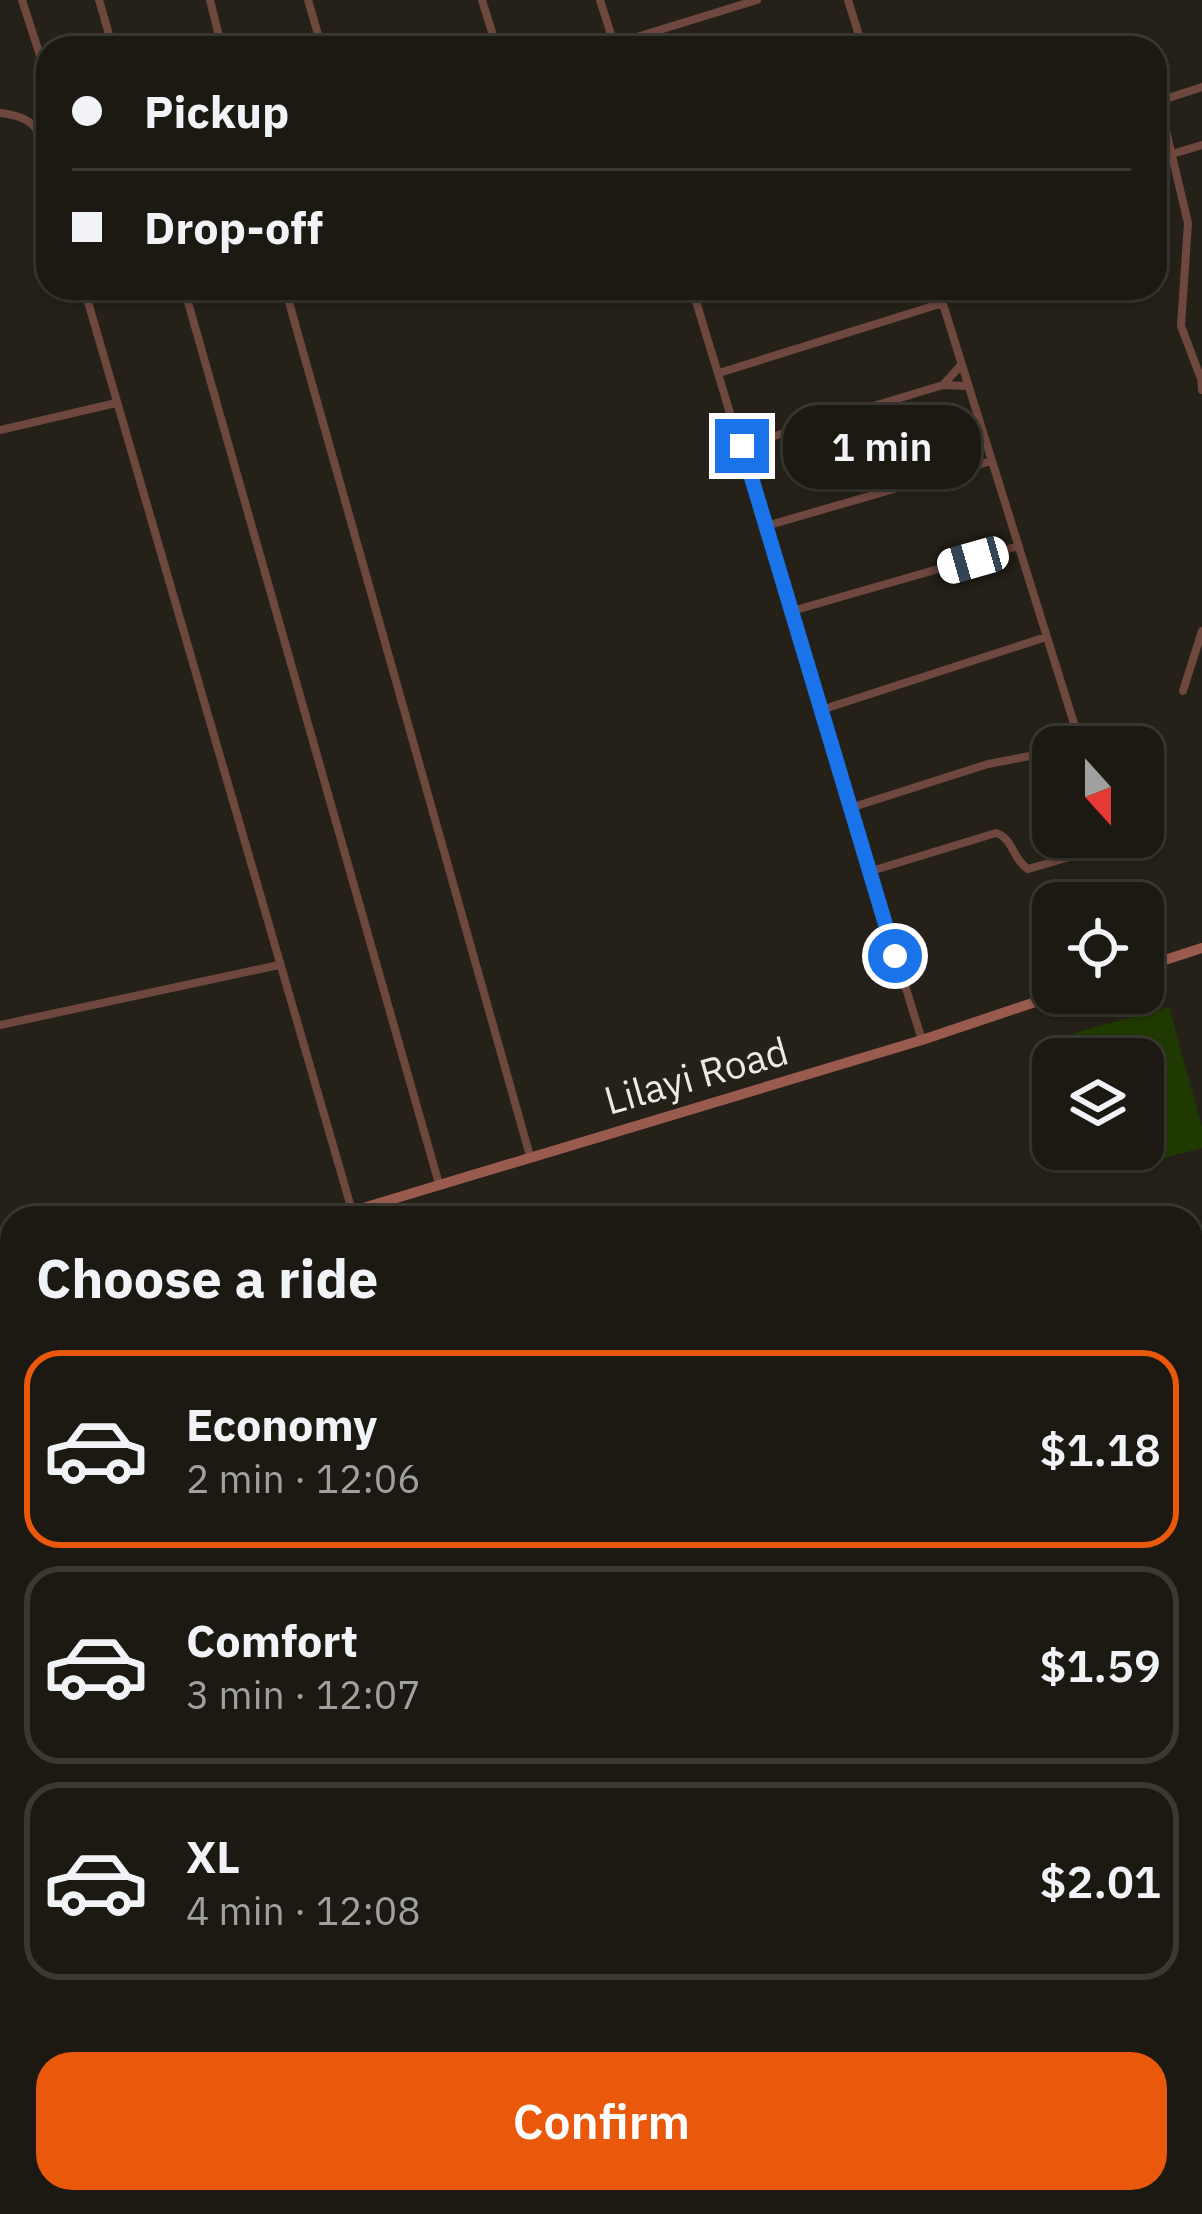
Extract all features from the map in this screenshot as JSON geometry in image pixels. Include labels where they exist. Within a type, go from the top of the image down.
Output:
[{"type":"street","points":[[22,0],[36,43]]},
{"type":"street","points":[[99,0],[110,36]]},
{"type":"street","points":[[209,0],[219,36]]},
{"type":"street","points":[[308,0],[318,36]]},
{"type":"street","points":[[482,0],[493,36]]},
{"type":"street","points":[[600,0],[612,36]]},
{"type":"street","points":[[646,36],[758,0]]},
{"type":"street","points":[[848,0],[858,36]]},
{"type":"street","points":[[1167,99],[1202,87]]},
{"type":"street","points":[[0,113],[22,116],[36,130]]},
{"type":"street","points":[[1167,134],[1187,208],[1189,244],[1180,318],[1184,340],[1201,374],[1202,390]]},
{"type":"street","points":[[1167,156],[1202,145]]},
{"type":"street","points":[[1187,208],[1202,204]]},
{"type":"street","points":[[87,300],[350,1206]]},
{"type":"street","points":[[187,300],[439,1184]]},
{"type":"street","points":[[288,300],[530,1156]]},
{"type":"street","points":[[696,300],[922,1040]]},
{"type":"street","points":[[850,808],[988,764],[1030,756],[1071,739],[1076,730],[942,300]]},
{"type":"street","points":[[719,373],[943,303]]},
{"type":"street","points":[[943,385],[962,364]]},
{"type":"street","points":[[742,446],[943,385],[968,386]]},
{"type":"street","points":[[0,430],[116,403]]},
{"type":"street","points":[[766,526],[992,461]]},
{"type":"street","points":[[792,611],[1018,547]]},
{"type":"street","points":[[1183,692],[1202,631]]},
{"type":"street","points":[[821,710],[1046,637]]},
{"type":"street","points":[[868,872],[996,833],[1007,838],[1018,861],[1028,868],[1064,858]]},
{"type":"street","points":[[1164,960],[1202,948]]},
{"type":"street","points":[[0,1025],[279,965]]},
{"type":"street","name":"Lilayi Road","points":[[380,1206],[1032,1003]]},
{"type":"green space","points":[[1169,1007],[1202,1127],[1202,1148],[1164,1158],[1164,1038],[1075,1038],[1074,1033],[1143,1014],[1164,1014]]},
{"type":"route","points":[[742,446],[895,956]]}]
